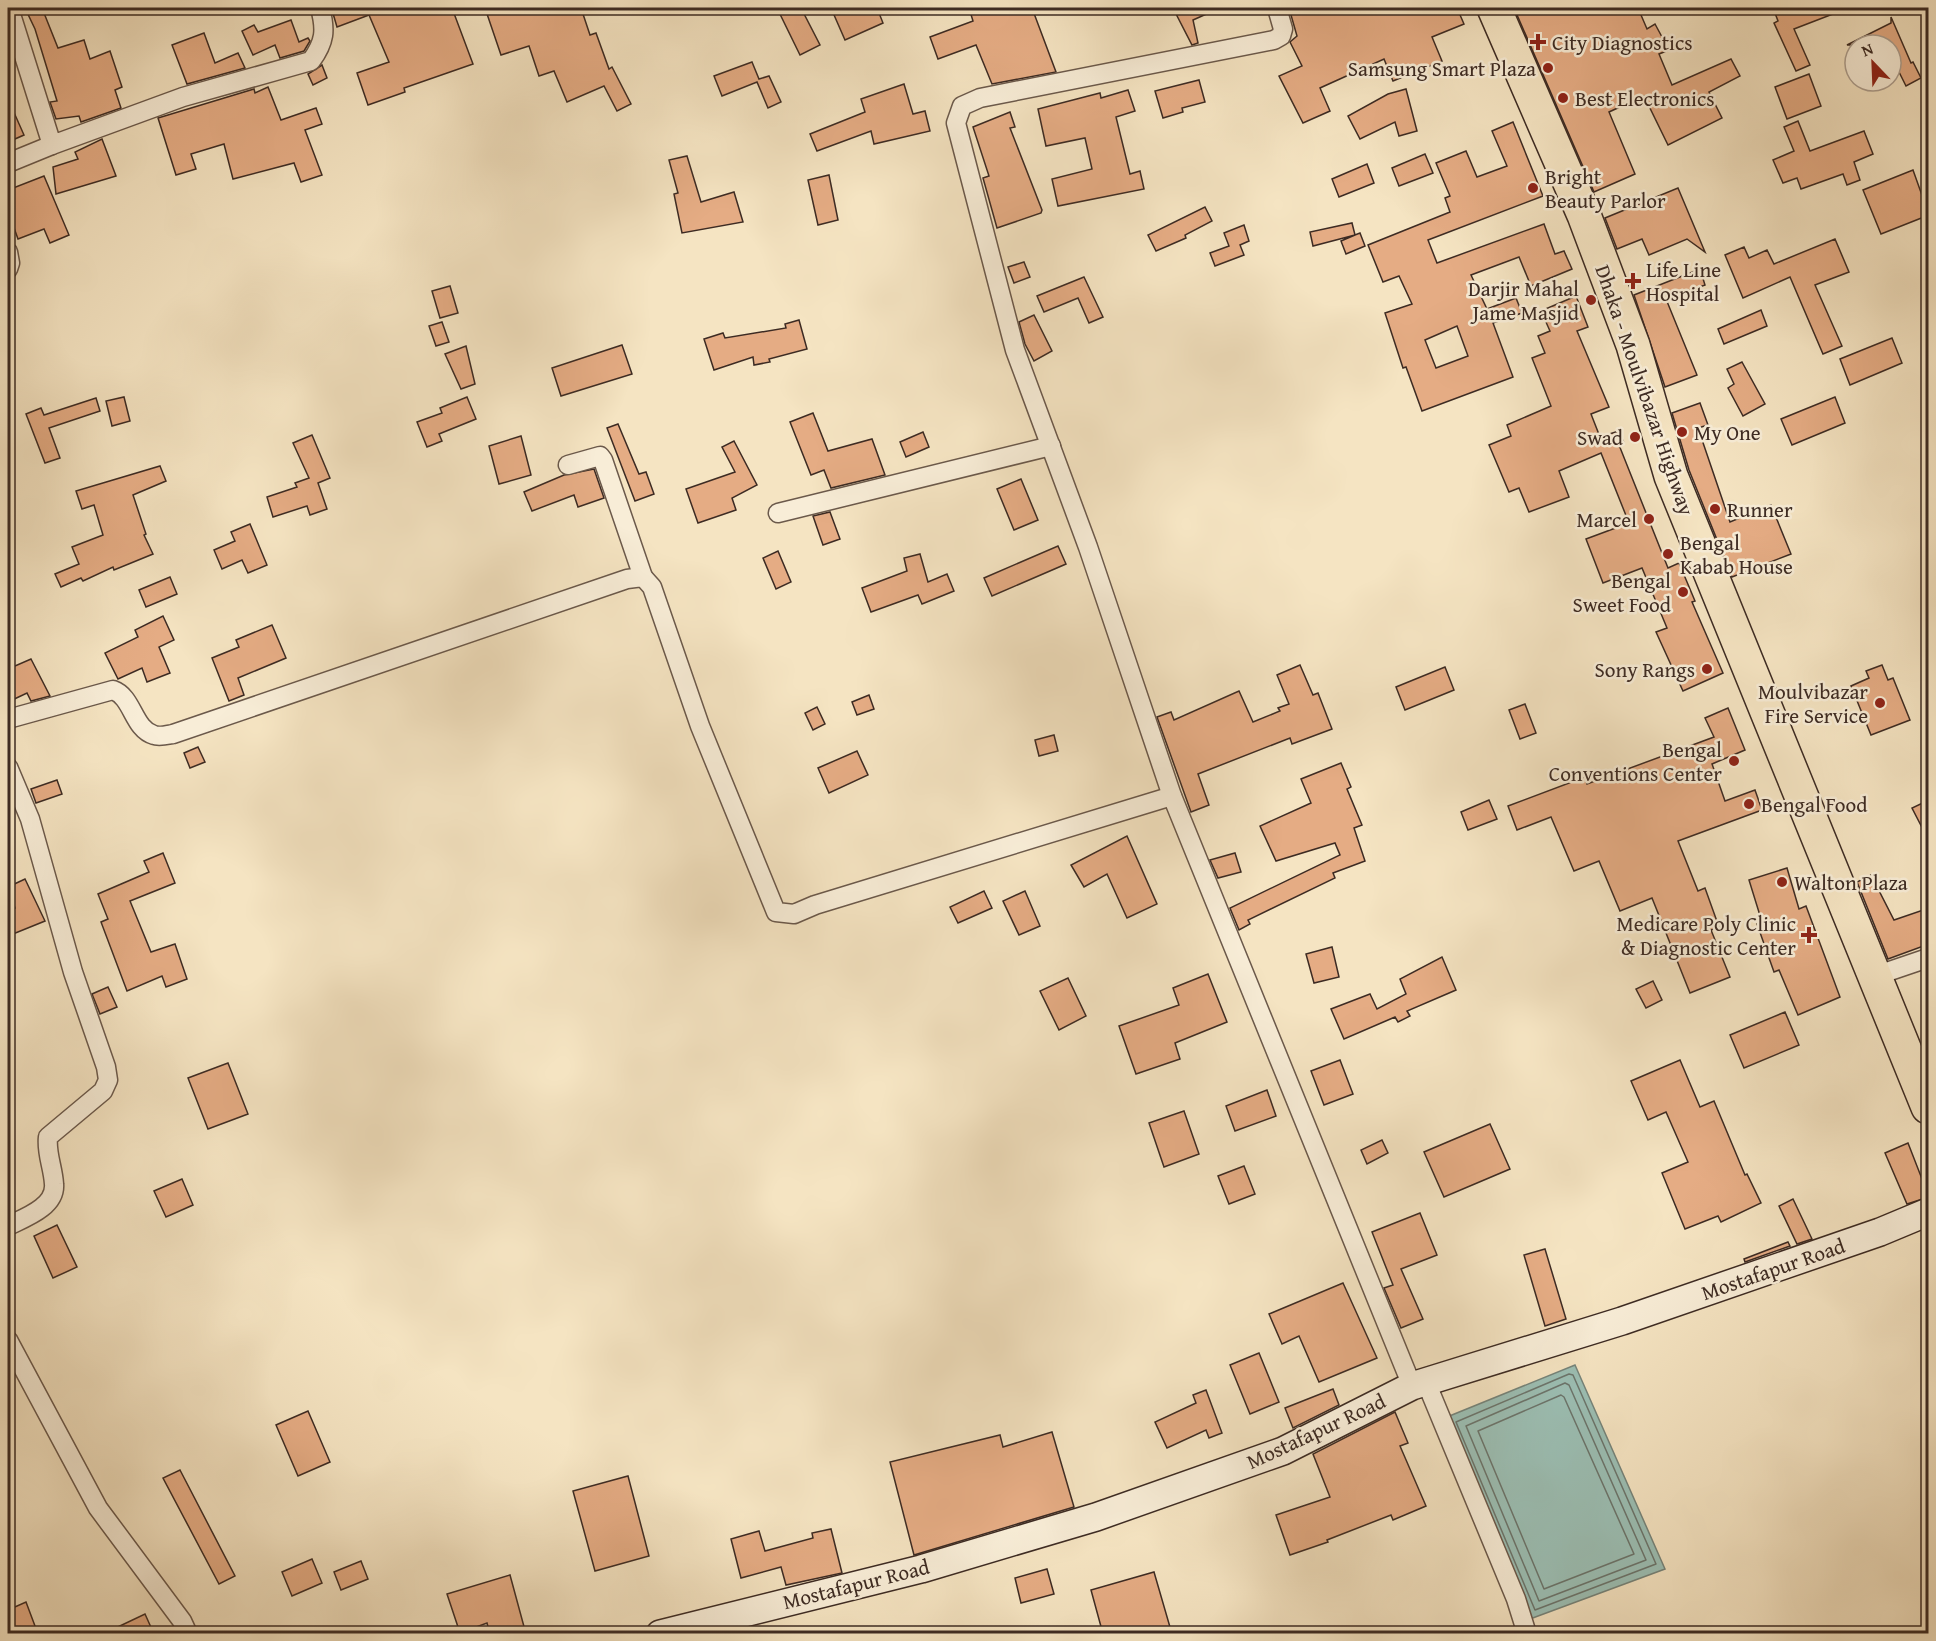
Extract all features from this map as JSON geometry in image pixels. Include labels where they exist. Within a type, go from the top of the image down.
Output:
[{"type":"highway","name":"Dhaka - Moulvibazar Highway","points":[[1494,8],[1584,215],[1632,345],[1671,476],[1929,1107]]},
{"type":"street","points":[[9,8],[52,145]]},
{"type":"street","points":[[8,163],[183,97],[311,61],[321,47],[326,29],[320,8]]},
{"type":"street","points":[[1277,8],[1283,29],[1281,36],[1274,40],[980,98],[962,106],[956,123],[1015,350],[1088,547],[1172,796],[1419,1384],[1516,1599],[1527,1634]]},
{"type":"street","points":[[8,252],[10,263],[8,268]]},
{"type":"street","points":[[778,513],[1051,446]]},
{"type":"street","points":[[568,465],[594,455],[600,456],[603,460],[643,577],[652,587],[700,726],[776,912],[794,914],[815,905],[1172,796]]},
{"type":"street","points":[[8,718],[113,690],[121,693],[143,729],[154,736],[173,734],[627,579],[643,577]]},
{"type":"street","points":[[8,767],[30,819],[73,972],[106,1067],[108,1080],[103,1091],[48,1137],[46,1148],[55,1186],[49,1201],[36,1212],[8,1226]]},
{"type":"street","points":[[1875,976],[1929,958]]},
{"type":"street","name":"Mostafapur Road","points":[[660,1634],[921,1569],[1096,1517],[1283,1451],[1419,1384],[1622,1321],[1880,1232],[1929,1212]]},
{"type":"street","points":[[8,1340],[98,1508],[183,1621],[188,1634]]},
{"type":"water","points":[[1575,1365],[1665,1569],[1530,1619],[1447,1417]]},
{"type":"building","points":[[25,8],[42,8],[58,48],[84,40],[90,59],[110,51],[122,87],[115,90],[121,108],[81,122],[79,116],[56,119],[50,102],[57,101],[35,29]]},
{"type":"building","points":[[340,8],[452,8],[473,64],[404,88],[405,92],[368,105],[357,73],[389,62],[369,15],[337,27],[332,10]]},
{"type":"building","points":[[485,8],[581,8],[590,35],[596,33],[609,69],[612,67],[631,104],[617,111],[604,86],[567,102],[554,71],[539,76],[529,46],[501,55]]},
{"type":"building","points":[[777,8],[801,8],[820,45],[800,55]]},
{"type":"building","points":[[831,8],[877,8],[883,23],[845,40]]},
{"type":"building","points":[[969,8],[1032,8],[1056,72],[992,84],[976,45],[938,59],[930,37],[973,21]]},
{"type":"building","points":[[1173,8],[1220,8],[1193,20],[1198,43],[1192,45]]},
{"type":"building","points":[[1289,8],[1457,8],[1464,24],[1432,37],[1442,61],[1393,81],[1384,59],[1320,88],[1330,111],[1303,123],[1279,76],[1302,66],[1290,42],[1297,36]]},
{"type":"building","points":[[1514,8],[1638,8],[1647,29],[1655,24],[1669,50],[1659,54],[1672,85],[1731,59],[1740,76],[1709,92],[1722,118],[1668,145],[1644,96],[1609,112],[1635,174],[1594,192]]},
{"type":"building","points":[[1773,8],[1846,9],[1794,29],[1810,65],[1796,71],[1774,23],[1778,21]]},
{"type":"building","points":[[1891,17],[1898,33],[1871,33],[1891,23]]},
{"type":"building","points":[[291,20],[299,42],[308,38],[310,41],[304,51],[280,58],[275,45],[253,55],[242,31],[254,25],[258,32]]},
{"type":"building","points":[[204,33],[215,63],[238,53],[245,68],[187,84],[172,45]]},
{"type":"building","points":[[1903,45],[1921,78],[1906,86],[1903,80]]},
{"type":"building","points":[[752,62],[759,79],[769,76],[781,102],[768,108],[757,82],[722,96],[714,76]]},
{"type":"building","points":[[322,65],[327,78],[313,85],[308,74]]},
{"type":"building","points":[[1809,74],[1821,106],[1787,119],[1775,87]]},
{"type":"building","points":[[1199,80],[1205,102],[1182,108],[1183,112],[1163,118],[1155,91]]},
{"type":"building","points":[[904,84],[913,114],[925,111],[930,131],[874,144],[871,131],[817,151],[810,134],[865,112],[861,99]]},
{"type":"building","points":[[268,87],[281,120],[316,108],[322,124],[305,130],[322,175],[301,182],[294,163],[233,179],[224,144],[191,154],[196,169],[176,175],[158,118],[254,89],[255,93]]},
{"type":"building","points":[[1406,89],[1417,131],[1399,136],[1395,122],[1360,139],[1348,116],[1388,94]]},
{"type":"building","points":[[1128,90],[1135,111],[1116,117],[1130,174],[1140,171],[1144,189],[1058,206],[1052,179],[1092,169],[1085,138],[1046,146],[1038,109],[1100,93],[1101,98]]},
{"type":"building","points":[[8,99],[24,135],[8,142]]},
{"type":"building","points":[[1010,112],[1015,127],[1010,128],[1042,210],[1041,213],[997,228],[983,178],[989,176],[973,127]]},
{"type":"building","points":[[1798,121],[1810,151],[1864,131],[1873,154],[1854,162],[1860,180],[1847,185],[1843,174],[1801,189],[1797,178],[1783,183],[1773,160],[1794,151],[1784,127]]},
{"type":"building","points":[[1513,122],[1543,196],[1428,240],[1437,263],[1544,224],[1555,254],[1564,251],[1572,269],[1531,286],[1519,257],[1471,275],[1487,309],[1516,298],[1522,313],[1493,323],[1513,377],[1422,411],[1406,367],[1403,368],[1385,313],[1412,304],[1399,276],[1383,282],[1368,245],[1450,212],[1445,198],[1450,196],[1436,163],[1466,151],[1477,177],[1507,166],[1492,131]],"holes":[[[1457,326],[1468,356],[1436,368],[1425,340]]]},
{"type":"building","points":[[102,139],[116,176],[56,194],[53,167],[78,159],[75,152]]},
{"type":"building","points":[[1425,154],[1433,173],[1399,186],[1392,168]]},
{"type":"building","points":[[687,156],[701,202],[734,192],[743,222],[682,233],[674,194],[678,193],[669,160]]},
{"type":"building","points":[[1367,164],[1374,183],[1339,197],[1332,179]]},
{"type":"building","points":[[1913,170],[1929,215],[1881,234],[1863,190]]},
{"type":"building","points":[[829,175],[838,220],[818,225],[808,180]]},
{"type":"building","points":[[44,176],[69,235],[50,243],[44,229],[18,239],[8,211],[8,190]]},
{"type":"building","points":[[1678,188],[1705,252],[1687,239],[1649,255],[1642,239],[1617,249],[1605,218]]},
{"type":"building","points":[[1205,207],[1212,221],[1185,235],[1186,238],[1156,251],[1148,235]]},
{"type":"building","points":[[1352,223],[1355,235],[1313,246],[1310,232]]},
{"type":"building","points":[[1244,225],[1249,241],[1240,245],[1244,255],[1215,266],[1210,253],[1229,246],[1224,233]]},
{"type":"building","points":[[1360,233],[1365,246],[1346,254],[1341,241]]},
{"type":"building","points":[[1835,239],[1849,272],[1815,285],[1842,346],[1823,354],[1790,277],[1743,298],[1725,255],[1744,247],[1749,258],[1767,250],[1774,264]]},
{"type":"building","points":[[1024,262],[1030,277],[1014,283],[1008,267]]},
{"type":"building","points":[[1700,269],[1705,285],[1666,299],[1697,375],[1665,387],[1634,295]]},
{"type":"building","points":[[1084,277],[1103,317],[1089,323],[1078,298],[1044,312],[1037,296]]},
{"type":"building","points":[[450,286],[458,313],[440,318],[432,291]]},
{"type":"building","points":[[1576,296],[1588,327],[1577,331],[1609,407],[1591,414],[1600,437],[1619,431],[1624,443],[1619,445],[1668,568],[1679,563],[1695,601],[1692,602],[1723,673],[1683,691],[1656,632],[1667,628],[1642,568],[1603,583],[1586,539],[1629,523],[1601,453],[1559,471],[1569,497],[1529,512],[1519,488],[1509,492],[1489,445],[1511,436],[1507,425],[1551,406],[1532,358],[1545,353],[1538,336],[1550,331],[1541,311]]},
{"type":"building","points":[[1761,310],[1767,326],[1724,344],[1718,329]]},
{"type":"building","points":[[1034,315],[1052,351],[1034,361],[1025,344],[1019,322]]},
{"type":"building","points":[[799,320],[807,349],[769,359],[770,362],[754,365],[753,357],[714,370],[704,339],[723,333],[725,338],[786,328],[785,324]]},
{"type":"building","points":[[442,322],[449,342],[436,346],[429,326]]},
{"type":"building","points":[[1892,338],[1902,363],[1850,385],[1840,359]]},
{"type":"building","points":[[622,345],[632,374],[561,396],[552,368]]},
{"type":"building","points":[[466,346],[475,384],[461,389],[445,354]]},
{"type":"building","points":[[1742,362],[1765,404],[1743,416],[1728,388],[1734,384],[1727,369]]},
{"type":"building","points":[[124,397],[130,421],[112,426],[106,401]]},
{"type":"building","points":[[467,397],[476,419],[439,434],[442,441],[427,447],[417,422],[442,413],[440,408]]},
{"type":"building","points":[[1835,397],[1845,423],[1792,445],[1781,419]]},
{"type":"building","points":[[96,398],[100,411],[49,428],[60,458],[45,463],[26,414],[41,408],[44,415]]},
{"type":"building","points":[[1700,403],[1708,425],[1698,428],[1730,522],[1771,505],[1791,554],[1732,577],[1689,470],[1672,413]]},
{"type":"building","points":[[813,413],[828,451],[872,439],[885,475],[831,488],[824,470],[811,475],[790,422]]},
{"type":"building","points":[[618,424],[639,474],[646,472],[654,494],[635,501],[607,428]]},
{"type":"building","points":[[923,432],[929,447],[906,457],[900,442]]},
{"type":"building","points":[[312,435],[330,478],[318,483],[327,509],[310,515],[307,506],[273,517],[267,497],[297,487],[295,483],[309,478],[293,443]]},
{"type":"building","points":[[521,436],[531,475],[499,484],[489,446]]},
{"type":"building","points":[[734,441],[757,485],[732,498],[736,510],[698,523],[686,489],[735,472],[722,447]]},
{"type":"building","points":[[160,466],[166,481],[133,495],[146,534],[144,535],[153,554],[114,570],[113,567],[83,581],[81,578],[61,587],[55,574],[79,564],[72,547],[103,535],[94,505],[82,509],[76,491]]},
{"type":"building","points":[[594,469],[604,498],[578,507],[574,495],[532,511],[524,492],[564,475]]},
{"type":"building","points":[[1021,479],[1038,520],[1014,530],[997,489]]},
{"type":"building","points":[[830,512],[840,539],[823,545],[813,516]]},
{"type":"building","points":[[250,524],[267,565],[248,573],[242,560],[222,569],[214,550],[235,541],[231,532]]},
{"type":"building","points":[[1058,546],[1066,564],[992,596],[984,578]]},
{"type":"building","points":[[778,551],[791,582],[776,589],[763,558]]},
{"type":"building","points":[[920,554],[928,582],[947,574],[954,591],[922,604],[918,595],[871,612],[862,588],[907,571],[904,558]]},
{"type":"building","points":[[170,577],[177,594],[146,607],[139,590]]},
{"type":"building","points":[[163,616],[174,640],[159,647],[170,673],[147,682],[142,668],[118,679],[105,653],[138,637],[135,630]]},
{"type":"building","points":[[272,625],[286,658],[238,678],[244,695],[229,701],[212,658],[239,647],[236,640]]},
{"type":"building","points":[[31,659],[50,696],[31,701],[27,693],[8,702],[8,669]]},
{"type":"building","points":[[1300,665],[1313,695],[1318,693],[1332,729],[1292,744],[1290,738],[1198,774],[1209,805],[1191,812],[1157,717],[1171,712],[1174,720],[1239,691],[1253,722],[1280,711],[1278,708],[1289,704],[1277,675]]},
{"type":"building","name":"Moulvibazar Fire Service","points":[[1882,665],[1888,680],[1893,678],[1910,720],[1871,735],[1851,686],[1869,678],[1866,671]]},
{"type":"building","points":[[1445,667],[1454,690],[1405,710],[1396,687]]},
{"type":"building","points":[[869,695],[874,709],[857,715],[852,702]]},
{"type":"building","points":[[1525,704],[1536,733],[1520,739],[1509,710]]},
{"type":"building","points":[[817,707],[825,724],[813,730],[805,713]]},
{"type":"building","points":[[1728,708],[1745,750],[1712,764],[1725,801],[1755,790],[1762,810],[1678,841],[1698,891],[1705,888],[1719,927],[1711,930],[1730,977],[1690,993],[1652,898],[1620,911],[1599,861],[1574,871],[1551,817],[1517,830],[1508,806],[1585,777],[1587,784],[1714,737],[1705,718]]},
{"type":"building","points":[[1054,735],[1058,751],[1039,756],[1035,740]]},
{"type":"building","points":[[198,747],[205,762],[190,768],[184,753]]},
{"type":"building","points":[[857,751],[868,775],[829,793],[818,768]]},
{"type":"building","points":[[1341,763],[1351,787],[1347,789],[1362,825],[1354,828],[1365,861],[1333,873],[1335,878],[1248,920],[1250,924],[1239,930],[1230,908],[1340,855],[1335,843],[1276,861],[1260,826],[1311,803],[1301,779]]},
{"type":"building","points":[[57,780],[62,794],[36,803],[31,789]]},
{"type":"building","points":[[1489,800],[1497,819],[1468,830],[1461,812]]},
{"type":"building","points":[[1929,800],[1929,841],[1912,808]]},
{"type":"building","points":[[1127,836],[1157,904],[1127,918],[1107,874],[1084,887],[1071,865]]},
{"type":"building","points":[[163,853],[175,883],[130,901],[151,952],[175,944],[187,979],[166,987],[162,976],[127,991],[101,922],[108,919],[98,894],[149,872],[144,861]]},
{"type":"building","points":[[1235,853],[1241,872],[1218,878],[1210,860]]},
{"type":"building","points":[[1787,868],[1799,909],[1806,906],[1840,997],[1798,1015],[1779,970],[1774,972],[1757,924],[1762,922],[1749,880]]},
{"type":"building","points":[[1871,875],[1894,920],[1929,908],[1929,944],[1888,959],[1857,882]]},
{"type":"building","points":[[25,879],[45,921],[13,934],[8,920],[8,911],[15,908],[8,887]]},
{"type":"building","points":[[984,891],[992,908],[958,923],[950,907]]},
{"type":"building","points":[[1025,891],[1040,926],[1019,935],[1003,901]]},
{"type":"building","points":[[1332,947],[1339,977],[1314,983],[1306,954]]},
{"type":"building","points":[[1442,957],[1456,990],[1407,1011],[1410,1016],[1398,1022],[1395,1017],[1344,1039],[1331,1009],[1370,994],[1377,1009],[1406,994],[1400,979]]},
{"type":"building","points":[[1208,974],[1227,1022],[1175,1043],[1180,1059],[1136,1074],[1119,1026],[1179,1005],[1173,988]]},
{"type":"building","points":[[1068,978],[1086,1016],[1059,1030],[1040,991]]},
{"type":"building","points":[[1653,981],[1662,1000],[1646,1008],[1636,989]]},
{"type":"building","points":[[108,987],[117,1007],[100,1014],[92,994]]},
{"type":"building","points":[[1785,1012],[1799,1045],[1744,1068],[1730,1035]]},
{"type":"building","points":[[1340,1060],[1353,1094],[1324,1105],[1311,1071]]},
{"type":"building","points":[[1680,1060],[1700,1107],[1714,1101],[1745,1175],[1747,1174],[1761,1203],[1721,1222],[1718,1216],[1685,1229],[1662,1173],[1688,1162],[1666,1112],[1648,1120],[1631,1081]]},
{"type":"building","points":[[228,1063],[248,1114],[208,1129],[188,1078]]},
{"type":"building","points":[[1267,1090],[1276,1116],[1235,1131],[1226,1106]]},
{"type":"building","points":[[1184,1111],[1199,1154],[1164,1167],[1149,1123]]},
{"type":"building","points":[[1490,1124],[1510,1169],[1444,1197],[1424,1152]]},
{"type":"building","points":[[1382,1140],[1388,1153],[1367,1164],[1361,1150]]},
{"type":"building","points":[[1908,1143],[1929,1197],[1907,1204],[1885,1153]]},
{"type":"building","points":[[1244,1166],[1255,1194],[1229,1204],[1218,1176]]},
{"type":"building","points":[[182,1179],[193,1205],[166,1217],[154,1191]]},
{"type":"building","points":[[1793,1199],[1812,1239],[1797,1244],[1779,1206]]},
{"type":"building","points":[[1420,1213],[1437,1255],[1401,1269],[1423,1319],[1401,1328],[1384,1288],[1393,1285],[1372,1232]]},
{"type":"building","points":[[57,1225],[77,1267],[53,1278],[34,1236]]},
{"type":"building","points":[[1788,1242],[1790,1246],[1745,1262],[1744,1259]]},
{"type":"building","points":[[1545,1249],[1566,1319],[1545,1326],[1524,1255]]},
{"type":"building","points":[[1343,1283],[1377,1358],[1319,1382],[1299,1336],[1282,1344],[1269,1314]]},
{"type":"building","points":[[1259,1353],[1279,1402],[1250,1414],[1230,1365]]},
{"type":"building","points":[[1333,1389],[1339,1405],[1293,1428],[1285,1408]]},
{"type":"building","points":[[1206,1390],[1222,1433],[1209,1438],[1206,1430],[1167,1448],[1155,1422],[1196,1403],[1193,1395]]},
{"type":"building","points":[[308,1411],[330,1462],[298,1476],[276,1425]]},
{"type":"building","points":[[1395,1412],[1408,1443],[1400,1446],[1426,1506],[1393,1520],[1391,1515],[1327,1540],[1328,1542],[1290,1555],[1276,1515],[1330,1497],[1313,1454]]},
{"type":"building","points":[[1052,1432],[1074,1507],[914,1555],[890,1462],[1000,1435],[1003,1447]]},
{"type":"building","points":[[180,1470],[235,1576],[219,1584],[163,1478]]},
{"type":"building","points":[[628,1476],[649,1556],[595,1571],[573,1491]]},
{"type":"building","points":[[831,1529],[842,1573],[786,1585],[781,1567],[741,1578],[731,1539],[759,1531],[765,1551],[813,1538],[812,1533]]},
{"type":"building","points":[[312,1559],[322,1583],[292,1596],[282,1572]]},
{"type":"building","points":[[361,1561],[368,1579],[341,1590],[334,1572]]},
{"type":"building","points":[[1047,1569],[1054,1594],[1021,1603],[1015,1578]]},
{"type":"building","points":[[1154,1572],[1172,1634],[1103,1634],[1091,1590]]},
{"type":"building","points":[[510,1575],[526,1634],[490,1634],[487,1623],[460,1633],[447,1594]]},
{"type":"building","points":[[26,1602],[38,1634],[8,1634],[8,1610]]},
{"type":"building","points":[[145,1614],[154,1634],[103,1634]]},
{"type":"place","name":"City Diagnostics","points":[[1538,42]]},
{"type":"place","name":"Samsung Smart Plaza","points":[[1548,68]]},
{"type":"place","name":"Best Electronics","points":[[1563,98]]},
{"type":"place","name":"Bright Beauty Parlor","points":[[1533,188]]},
{"type":"place","name":"Life Line Hospital","points":[[1633,281]]},
{"type":"place","name":"Darjir Mahal Jame Masjid","points":[[1591,300]]},
{"type":"place","name":"My One","points":[[1682,432]]},
{"type":"place","name":"Swad","points":[[1635,437]]},
{"type":"place","name":"Runner","points":[[1715,509]]},
{"type":"place","name":"Marcel","points":[[1649,519]]},
{"type":"place","name":"Bengal Kabab House","points":[[1668,554]]},
{"type":"place","name":"Bengal Sweet Food","points":[[1683,592]]},
{"type":"place","name":"Sony Rangs","points":[[1707,669]]},
{"type":"place","name":"Moulvibazar Fire Service","points":[[1880,703]]},
{"type":"place","name":"Bengal Conventions Center","points":[[1734,761]]},
{"type":"place","name":"Bengal Food","points":[[1749,804]]},
{"type":"place","name":"Walton Plaza","points":[[1782,882]]},
{"type":"place","name":"Medicare Poly Clinic & Diagnostic Center","points":[[1809,935]]}]
